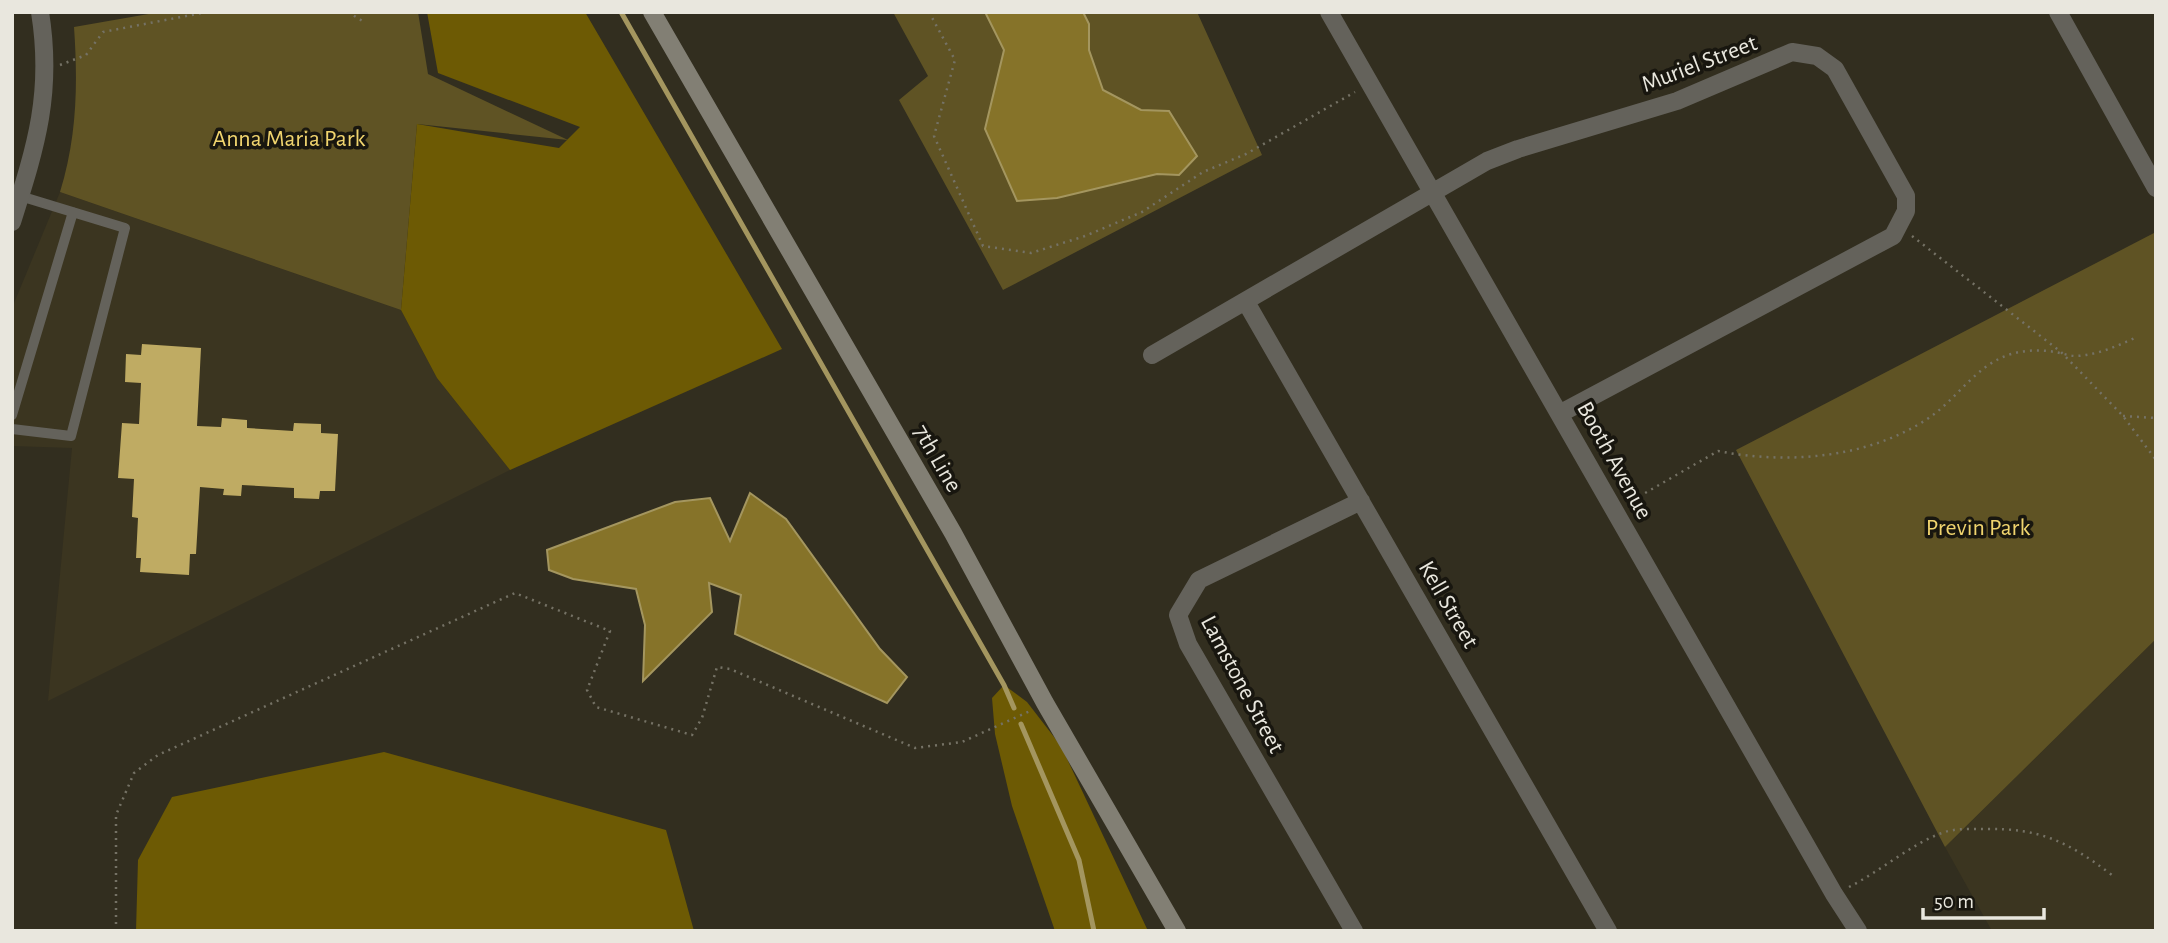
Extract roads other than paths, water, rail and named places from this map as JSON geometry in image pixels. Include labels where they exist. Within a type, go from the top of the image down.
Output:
[{"type":"street","points":[[12,222],[16,194],[44,105],[46,67],[40,12]]},
{"type":"street","name":"7th Line","points":[[652,12],[947,522],[1045,703],[1177,931]]},
{"type":"street","name":"Booth Avenue","points":[[1329,12],[1834,894],[1858,931]]},
{"type":"street","points":[[2058,12],[2156,188]]},
{"type":"street","name":"Muriel Street","points":[[1152,355],[1487,161],[1676,101],[1792,52],[1818,56],[1835,69],[1906,196],[1906,211],[1893,236],[1561,413]]},
{"type":"street","name":"Kell Street","points":[[1246,302],[1608,931]]},
{"type":"street","name":"Lamstone Street","points":[[1354,931],[1188,644],[1178,615],[1199,580],[1362,501]]},
{"type":"lane","points":[[12,429],[71,436],[125,228],[16,194]]},
{"type":"lane","points":[[12,415],[73,212]]},
{"type":"waterway","points":[[621,12],[1004,685],[1014,708]]},
{"type":"waterway","points":[[1021,724],[1079,860],[1094,931]]},
{"type":"park label","name":"Anna Maria Park","points":[[289,138]]},
{"type":"park label","name":"Previn Park","points":[[1978,527]]}]
